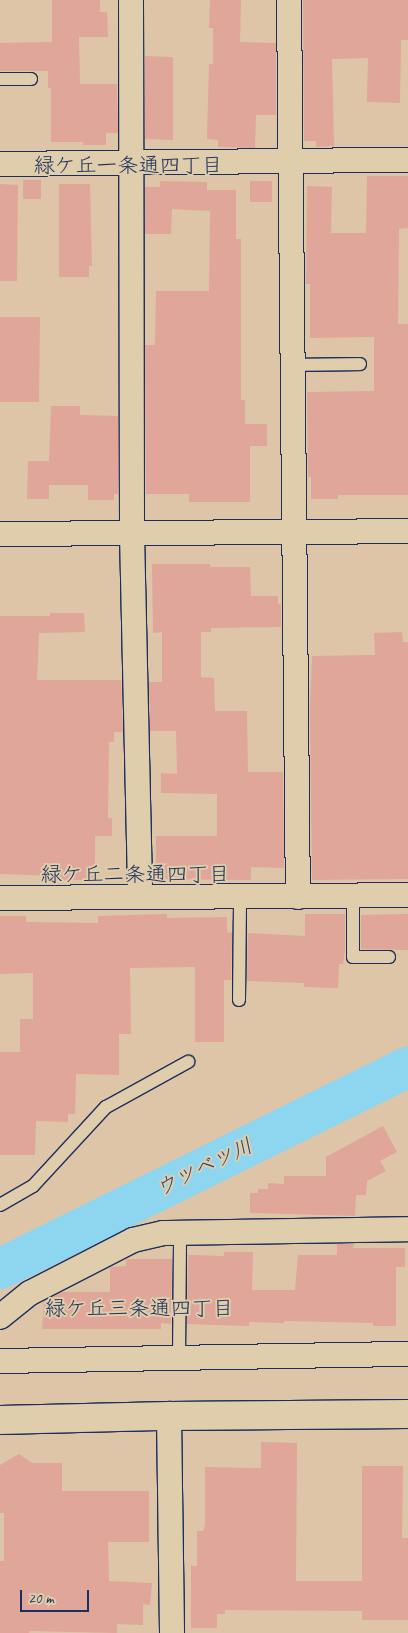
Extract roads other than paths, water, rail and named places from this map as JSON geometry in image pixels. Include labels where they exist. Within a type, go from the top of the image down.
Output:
[{"type":"street","points":[[131,0],[132,534],[140,897]]},
{"type":"street","points":[[289,0],[298,897]]},
{"type":"street","points":[[0,164],[408,160]]},
{"type":"street","points":[[0,534],[408,531]]},
{"type":"street","points":[[0,898],[408,895]]},
{"type":"street","points":[[0,1317],[30,1293],[133,1240],[163,1233],[408,1229]]},
{"type":"street","points":[[0,1360],[408,1354]]},
{"type":"street","points":[[0,1420],[169,1416],[408,1414]]},
{"type":"street","points":[[169,1416],[172,1633]]},
{"type":"lane","points":[[0,79],[31,80]]},
{"type":"lane","points":[[292,365],[360,364]]},
{"type":"lane","points":[[353,896],[353,956],[389,957]]},
{"type":"lane","points":[[239,1000],[240,897]]},
{"type":"lane","points":[[0,1205],[33,1186],[106,1107],[188,1062]]},
{"type":"lane","points":[[178,1358],[180,1232]]},
{"type":"waterway","name":"ウツベツ川","points":[[0,1268],[408,1066]]},
{"type":"district","name":"緑ケ丘一条通四丁目","points":[[128,165]]},
{"type":"district","name":"緑ケ丘二条通四丁目","points":[[135,874]]},
{"type":"district","name":"緑ケ丘三条通四丁目","points":[[139,1308]]}]
